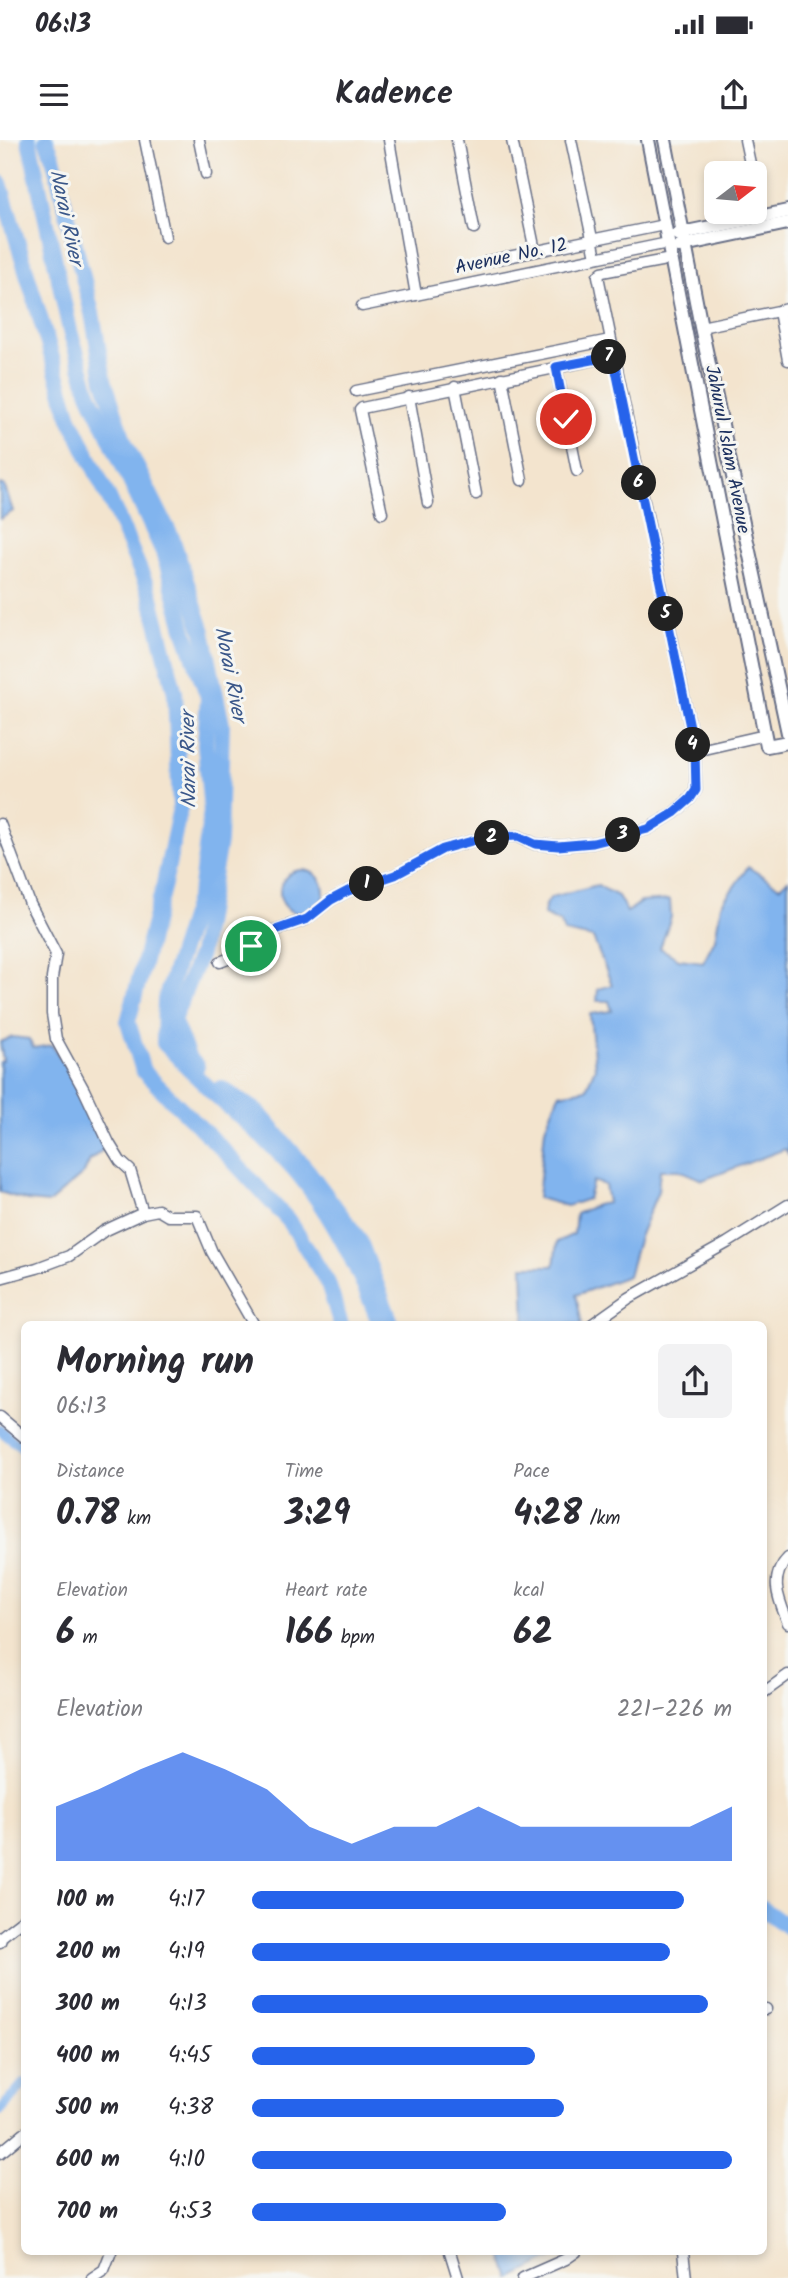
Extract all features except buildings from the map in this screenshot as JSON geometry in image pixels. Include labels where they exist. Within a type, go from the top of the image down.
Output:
[{"type":"street","points":[[145,140],[165,237]]},
{"type":"street","points":[[199,140],[206,174]]},
{"type":"street","points":[[389,140],[416,295]]},
{"type":"street","points":[[457,140],[474,228]]},
{"type":"street","points":[[512,140],[535,251]]},
{"type":"street","points":[[571,140],[596,257]]},
{"type":"street","name":"Jahurul Islam Avenue","points":[[648,140],[765,735]]},
{"type":"street","name":"Jahurul Islam Avenue","points":[[664,140],[788,733]]},
{"type":"street","points":[[746,140],[750,161]]},
{"type":"street","name":"Avenue No. 12","points":[[767,215],[788,211]]},
{"type":"street","name":"Avenue No. 12","points":[[362,306],[668,242],[788,223]]},
{"type":"street","name":"Avenue No. 12","points":[[684,239],[734,224]]},
{"type":"street","name":"Avenue No. 12","points":[[488,261],[591,239],[668,242]]},
{"type":"street","points":[[220,962],[243,953],[264,934],[307,919],[331,900],[348,891],[395,875],[443,849],[483,838],[518,836],[535,844],[558,846],[593,843],[648,829],[674,813],[696,790],[695,751],[613,356],[599,274],[668,242]]},
{"type":"street","points":[[701,327],[783,310],[788,360]]},
{"type":"street","points":[[356,391],[610,340]]},
{"type":"street","points":[[382,513],[360,410],[364,407],[613,356]]},
{"type":"street","points":[[556,367],[577,471]]},
{"type":"street","points":[[502,378],[522,480]]},
{"type":"street","points":[[455,387],[476,494]]},
{"type":"street","points":[[409,397],[428,503]]},
{"type":"street","points":[[695,751],[765,735],[767,746],[788,742]]},
{"type":"street","points":[[0,824],[30,904],[56,954],[52,978],[52,1014],[56,1039],[109,1143],[120,1161],[130,1170],[143,1213]]},
{"type":"street","points":[[597,1321],[629,1298],[788,1205]]},
{"type":"street","points":[[0,1278],[69,1256],[104,1231],[143,1213],[158,1210],[168,1216],[197,1216],[212,1252],[252,1321]]},
{"type":"street","points":[[0,1417],[21,1434]]},
{"type":"street","points":[[788,1558],[779,1567],[777,1578],[778,1597],[788,1623]]},
{"type":"street","points":[[767,1690],[788,1675]]},
{"type":"street","points":[[0,1942],[2,1936],[21,1921]]},
{"type":"street","points":[[0,2153],[21,2136]]},
{"type":"street","points":[[92,2278],[104,2270],[110,2255]]},
{"type":"street","points":[[451,2255],[458,2278]]},
{"type":"street","points":[[523,2278],[572,2255]]},
{"type":"street","points":[[683,2255],[686,2278]]},
{"type":"water","points":[[0,484],[4,485],[13,511],[0,519]]},
{"type":"water","points":[[748,867],[780,887],[788,880],[788,1154],[785,1149],[703,1180],[679,1170],[660,1170],[658,1191],[639,1237],[628,1276],[576,1295],[581,1321],[525,1321],[523,1266],[554,1266],[557,1242],[574,1234],[576,1214],[608,1203],[605,1185],[593,1181],[588,1199],[567,1206],[538,1198],[545,1128],[559,1094],[586,1089],[595,1068],[590,1014],[612,1011],[609,1001],[597,1001],[598,989],[612,985],[593,938],[564,932],[560,922],[544,915],[545,906],[551,897],[597,885],[618,896],[627,912],[641,902],[670,900],[671,917],[660,948],[679,959],[703,962],[715,939],[721,905]]},
{"type":"water","points":[[302,870],[311,871],[318,876],[323,883],[323,901],[318,908],[311,913],[302,914],[293,913],[286,908],[281,901],[280,892],[281,883],[286,876],[293,871]]},
{"type":"water","points":[[12,1037],[29,1039],[33,1048],[52,1045],[75,1082],[104,1149],[90,1160],[84,1173],[49,1203],[28,1201],[0,1192],[0,1062],[3,1061],[0,1042]]},
{"type":"water","points":[[502,2255],[558,2255],[512,2278]]},
{"type":"waterway","name":"Narai River","points":[[29,140],[70,331],[89,393],[164,554],[185,632],[208,697],[205,744],[211,811],[201,887],[165,1000],[164,1043],[298,1174],[324,1209],[345,1246],[378,1321]]},
{"type":"waterway","name":"Norai River","points":[[46,140],[53,157],[92,313],[104,380],[125,443],[172,538],[203,632],[222,724],[219,842],[200,954],[173,1020],[189,1059],[197,1066]]},
{"type":"waterway","name":"Norai River","points":[[0,183],[70,418],[116,513],[150,594],[175,693],[180,808],[164,884],[128,1022],[143,1071],[223,1150],[290,1222],[328,1283],[340,1321]]},
{"type":"waterway","name":"Norai River","points":[[221,1088],[257,1111],[309,1172],[359,1239],[390,1321]]},
{"type":"waterway","points":[[0,1430],[21,1448]]},
{"type":"waterway","name":"Narai River","points":[[767,1912],[788,1927]]},
{"type":"waterway","points":[[0,2111],[21,2086]]},
{"type":"route","points":[[251,946],[264,934],[307,919],[331,900],[348,891],[395,875],[443,849],[483,838],[518,836],[535,844],[558,846],[593,843],[648,829],[674,813],[696,790],[695,751],[613,356],[556,367],[566,419]]}]
